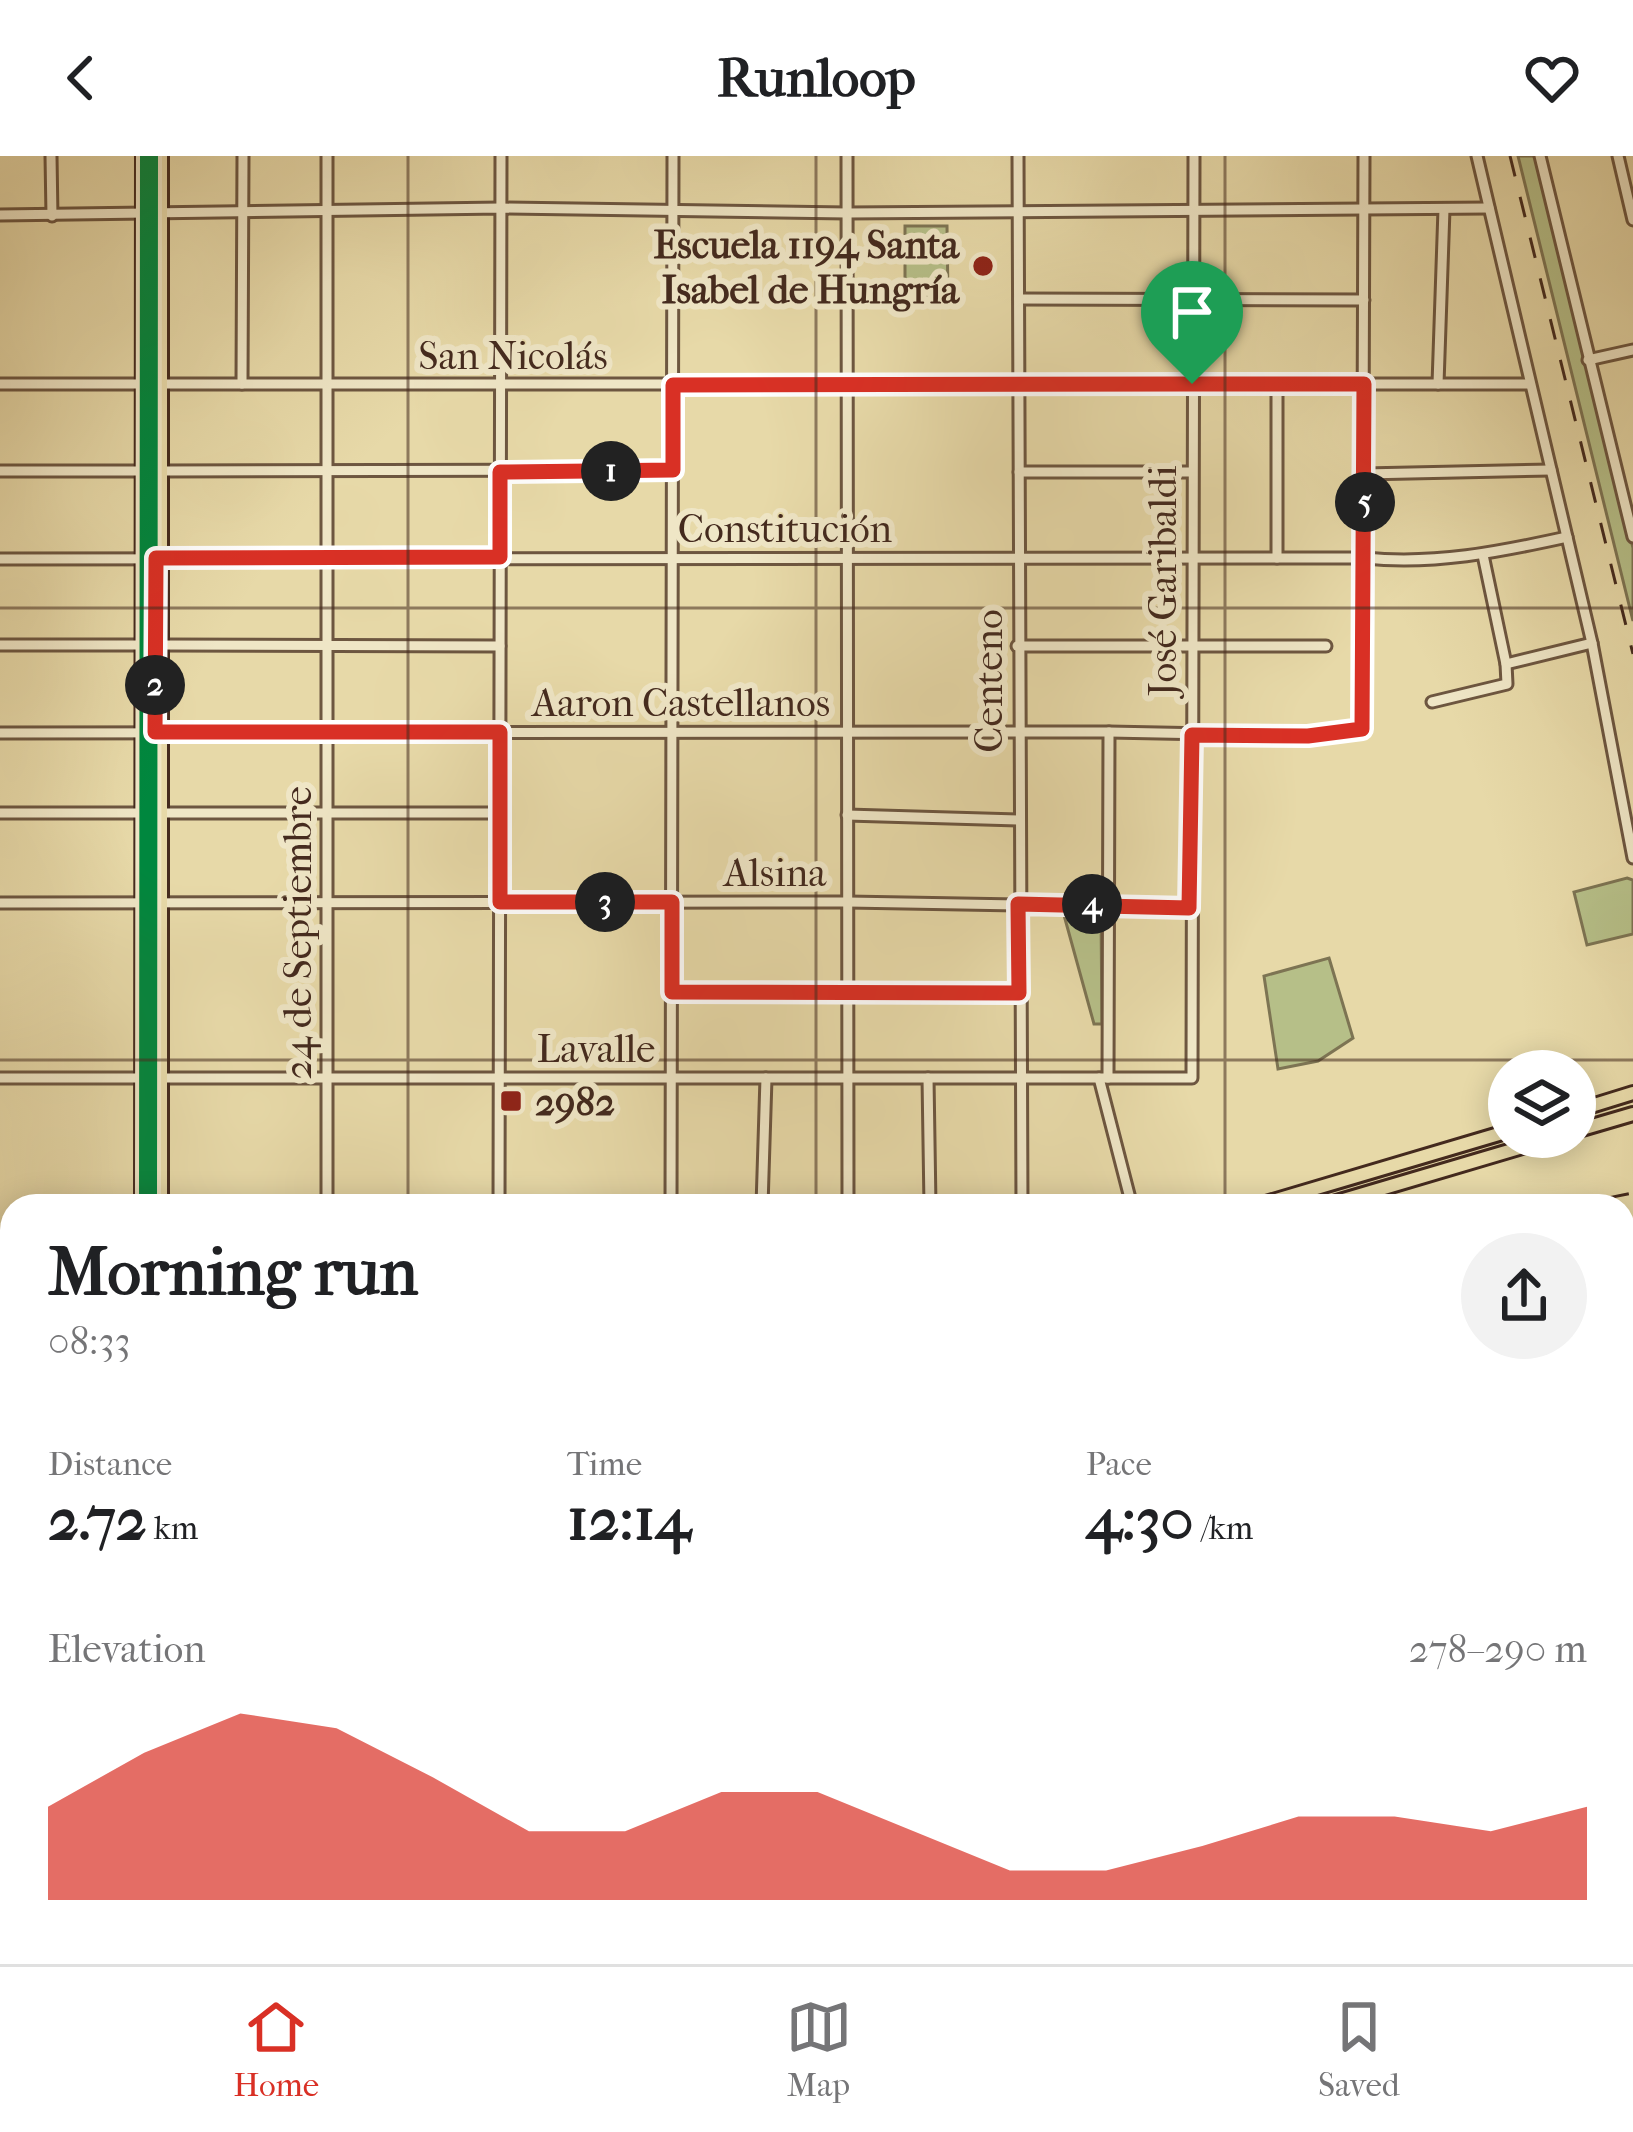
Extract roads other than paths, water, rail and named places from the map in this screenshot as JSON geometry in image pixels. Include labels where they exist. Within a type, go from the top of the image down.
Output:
[{"type":"main road","points":[[142,1194],[143,156]]},
{"type":"main road","points":[[161,156],[161,1194]]},
{"type":"main road","points":[[1596,1104],[1633,1093]]},
{"type":"main road","points":[[1596,1125],[1633,1114]]},
{"type":"main road","points":[[1296,1194],[1488,1137]]},
{"type":"main road","points":[[1364,1194],[1488,1157]]},
{"type":"street","points":[[51,156],[52,216]]},
{"type":"street","points":[[242,384],[243,156]]},
{"type":"street","name":"24 de Septiembre","points":[[327,156],[327,1194]]},
{"type":"street","points":[[500,1194],[501,156]]},
{"type":"street","points":[[671,1194],[673,156]]},
{"type":"street","points":[[847,156],[848,1194]]},
{"type":"street","name":"Centeno","points":[[1018,156],[1022,1194]]},
{"type":"street","name":"José Garibaldi","points":[[1192,1078],[1194,156]]},
{"type":"street","points":[[1364,156],[1365,558]]},
{"type":"street","points":[[1477,156],[1592,643],[1633,859]]},
{"type":"street","points":[[1540,156],[1633,537]]},
{"type":"street","points":[[1619,160],[1633,170]]},
{"type":"street","points":[[1619,160],[1633,220]]},
{"type":"street","points":[[0,215],[501,208],[847,213],[1489,208]]},
{"type":"street","points":[[1438,384],[1444,209]]},
{"type":"street","points":[[1019,299],[1364,300]]},
{"type":"street","points":[[1588,360],[1633,350]]},
{"type":"street","name":"San Nicolás","points":[[0,384],[1530,384]]},
{"type":"street","points":[[1277,384],[1277,558]]},
{"type":"street","points":[[161,472],[673,470]]},
{"type":"street","points":[[1364,474],[1550,470]]},
{"type":"street","points":[[0,471],[143,472]]},
{"type":"street","points":[[1019,472],[1192,472]]},
{"type":"street","name":"Constitución","points":[[0,559],[1365,558],[1403,562],[1483,555],[1567,537]]},
{"type":"street","points":[[1432,702],[1507,684],[1483,555]]},
{"type":"street","name":"Aaron Castellanos","points":[[0,734],[1108,732],[1308,736],[1362,729],[1365,558]]},
{"type":"street","points":[[1506,664],[1592,643]]},
{"type":"street","points":[[0,645],[143,645]]},
{"type":"street","points":[[161,645],[500,646]]},
{"type":"street","points":[[1017,646],[1327,646]]},
{"type":"street","points":[[1108,732],[1103,1078],[1129,1194]]},
{"type":"street","points":[[0,813],[500,813]]},
{"type":"street","points":[[848,815],[1018,820]]},
{"type":"street","name":"Alsina","points":[[0,903],[848,902],[1189,908]]},
{"type":"street","points":[[672,992],[1019,993]]},
{"type":"street","name":"Lavalle","points":[[0,1078],[1192,1078]]},
{"type":"street","points":[[762,1194],[766,1078]]},
{"type":"street","points":[[928,1078],[930,1194]]},
{"type":"railway","points":[[1510,156],[1633,654]]},
{"type":"railway","points":[[1628,1194],[1633,1193]]},
{"type":"place","name":"Escuela 1194 Santa Isabel de Hungría","points":[[983,266]]},
{"type":"place","name":"2982","points":[[511,1101]]}]
